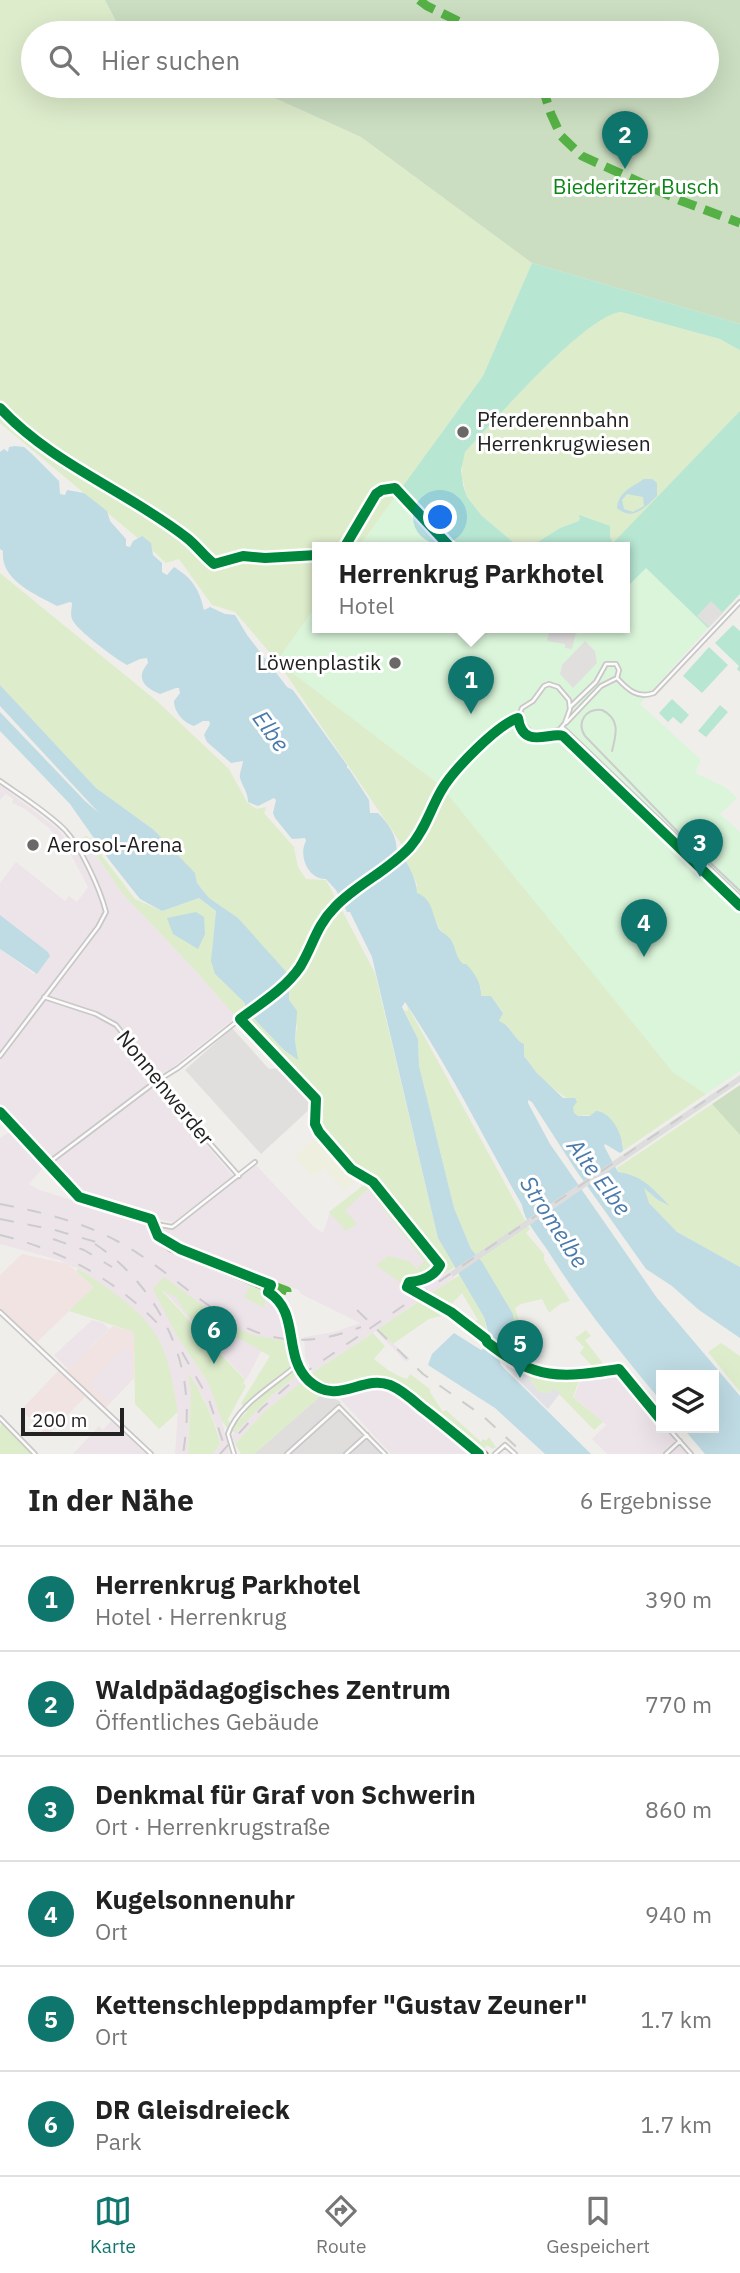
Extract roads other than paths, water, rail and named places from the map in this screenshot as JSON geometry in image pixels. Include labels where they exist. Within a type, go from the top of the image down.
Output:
[{"type":"main road","points":[[0,1115],[80,1200],[150,1223],[155,1237],[170,1249],[278,1294],[289,1311],[303,1370],[316,1382],[332,1388],[346,1388],[375,1380],[395,1384],[485,1454]]},
{"type":"street","points":[[617,678],[640,696],[656,692],[740,602]]},
{"type":"street","points":[[518,718],[536,735],[549,734],[562,727],[601,686],[617,678],[617,666],[606,664],[597,680],[570,707]]},
{"type":"street","points":[[450,778],[502,726],[518,718],[524,706],[534,699],[545,685],[554,685],[569,700],[570,707],[565,723]]},
{"type":"street","points":[[562,727],[740,898]]},
{"type":"street","points":[[0,780],[56,822],[73,840],[106,909],[103,919],[0,1056]]},
{"type":"street","name":"Nonnenwerder","points":[[44,997],[96,1014],[116,1026],[156,1081],[239,1176]]},
{"type":"street","points":[[46,1165],[245,1015]]},
{"type":"street","points":[[150,1223],[172,1227],[255,1163]]},
{"type":"street","points":[[0,1312],[151,1454]]},
{"type":"street","points":[[234,1454],[228,1436],[230,1427],[238,1416],[292,1369]]},
{"type":"street","points":[[619,1369],[656,1414]]},
{"type":"street","points":[[287,1454],[338,1408],[385,1454]]},
{"type":"street","points":[[0,1418],[35,1454]]},
{"type":"street","points":[[673,1433],[691,1454]]},
{"type":"street","points":[[346,1454],[367,1435]]},
{"type":"street","points":[[666,1454],[680,1441]]},
{"type":"street","points":[[495,1454],[505,1445],[515,1454]]},
{"type":"water","points":[[9,447],[24,447],[32,454],[59,481],[60,494],[65,495],[67,490],[84,493],[107,511],[110,521],[126,539],[126,546],[130,547],[133,541],[142,536],[151,543],[153,555],[162,563],[162,572],[167,575],[174,567],[191,580],[204,610],[210,607],[235,615],[247,635],[287,687],[293,690],[347,765],[369,800],[370,813],[378,813],[389,827],[395,837],[396,854],[402,854],[407,863],[417,893],[429,903],[439,929],[451,940],[461,962],[475,975],[481,996],[491,996],[503,1013],[499,1021],[524,1044],[524,1056],[536,1072],[563,1098],[575,1098],[577,1102],[573,1107],[574,1113],[578,1116],[590,1116],[596,1111],[612,1120],[619,1132],[623,1151],[620,1153],[605,1144],[604,1146],[618,1172],[641,1180],[670,1206],[644,1188],[649,1203],[677,1232],[740,1267],[740,1338],[646,1269],[575,1169],[532,1102],[528,1100],[550,1144],[657,1298],[718,1370],[656,1370],[656,1395],[588,1309],[529,1223],[522,1205],[465,1102],[405,1002],[402,1007],[418,1039],[419,1066],[454,1208],[471,1249],[482,1262],[513,1314],[514,1326],[498,1356],[501,1365],[591,1454],[545,1454],[495,1408],[428,1365],[432,1354],[454,1333],[481,1350],[487,1347],[490,1339],[484,1317],[438,1238],[372,957],[336,890],[326,879],[314,875],[306,866],[303,853],[305,838],[292,839],[275,818],[273,813],[276,800],[274,798],[258,806],[248,802],[240,778],[243,761],[231,763],[207,742],[204,735],[209,721],[194,726],[183,720],[174,705],[180,693],[179,688],[160,694],[150,689],[142,678],[148,663],[147,658],[127,665],[122,662],[80,630],[72,619],[72,603],[57,606],[29,591],[7,570],[3,551],[0,549],[0,452],[4,449],[8,452]]},
{"type":"water","points":[[644,479],[652,479],[657,483],[657,496],[643,508],[634,513],[628,514],[617,508],[623,494]],"holes":[[[627,494],[643,497],[644,506],[633,512],[624,509],[622,500]]]},
{"type":"water","points":[[0,685],[96,788],[154,830],[195,873],[197,883],[209,898],[238,918],[289,975],[289,1000],[297,1011],[295,1041],[298,1060],[284,1050],[245,1009],[245,1003],[215,974],[211,961],[216,911],[199,898],[162,911],[140,899],[70,804],[0,731],[0,712],[99,813],[0,706]]},
{"type":"water","points":[[196,912],[204,917],[205,934],[198,949],[173,934],[167,918]]},
{"type":"water","points":[[0,915],[48,952],[50,956],[37,974],[0,949]]},
{"type":"water","points":[[719,1371],[740,1396],[740,1454],[705,1454],[687,1433],[719,1433]]},
{"type":"tram line","points":[[612,751],[615,723],[602,710],[591,711],[582,721],[585,736],[681,835],[740,891]]},
{"type":"railway","points":[[220,1454],[262,1408],[297,1378],[740,1077]]},
{"type":"railway","points":[[0,1204],[60,1218],[103,1234],[148,1260],[202,1301],[256,1332],[287,1339],[321,1338],[361,1327]]},
{"type":"railway","points":[[0,1219],[55,1230],[106,1245]]},
{"type":"railway","points":[[0,1235],[45,1249],[88,1270],[127,1296],[162,1328]]},
{"type":"railway","points":[[53,1239],[84,1250],[112,1267]]},
{"type":"railway","points":[[95,1244],[130,1273],[144,1290],[157,1309],[177,1351],[183,1373],[187,1410],[183,1454]]},
{"type":"railway","points":[[357,1310],[423,1374],[483,1416],[524,1454]]},
{"type":"railway","points":[[182,1352],[209,1400],[227,1454]]},
{"type":"place","name":"Waldpädagogisches Zentrum","points":[[625,169]]},
{"type":"place","name":"Pferderennbahn Herrenkrugwiesen","points":[[463,432]]},
{"type":"place","name":"Löwenplastik","points":[[395,663]]},
{"type":"place","name":"Herrenkrug Parkhotel","points":[[471,714]]},
{"type":"place","name":"Aerosol-Arena","points":[[33,845]]},
{"type":"place","name":"Denkmal für Graf von Schwerin","points":[[700,877]]},
{"type":"place","name":"Kugelsonnenuhr","points":[[644,957]]},
{"type":"place","name":"DR Gleisdreieck","points":[[214,1364]]},
{"type":"place","name":"Kettenschleppdampfer \"Gustav Zeuner\"","points":[[520,1378]]},
{"type":"park label","name":"Biederitzer Busch","points":[[636,187]]},
{"type":"water label","name":"Elbe","points":[[271,731]]},
{"type":"water label","name":"Alte Elbe","points":[[599,1177]]},
{"type":"water label","name":"Stromelbe","points":[[554,1222]]}]
